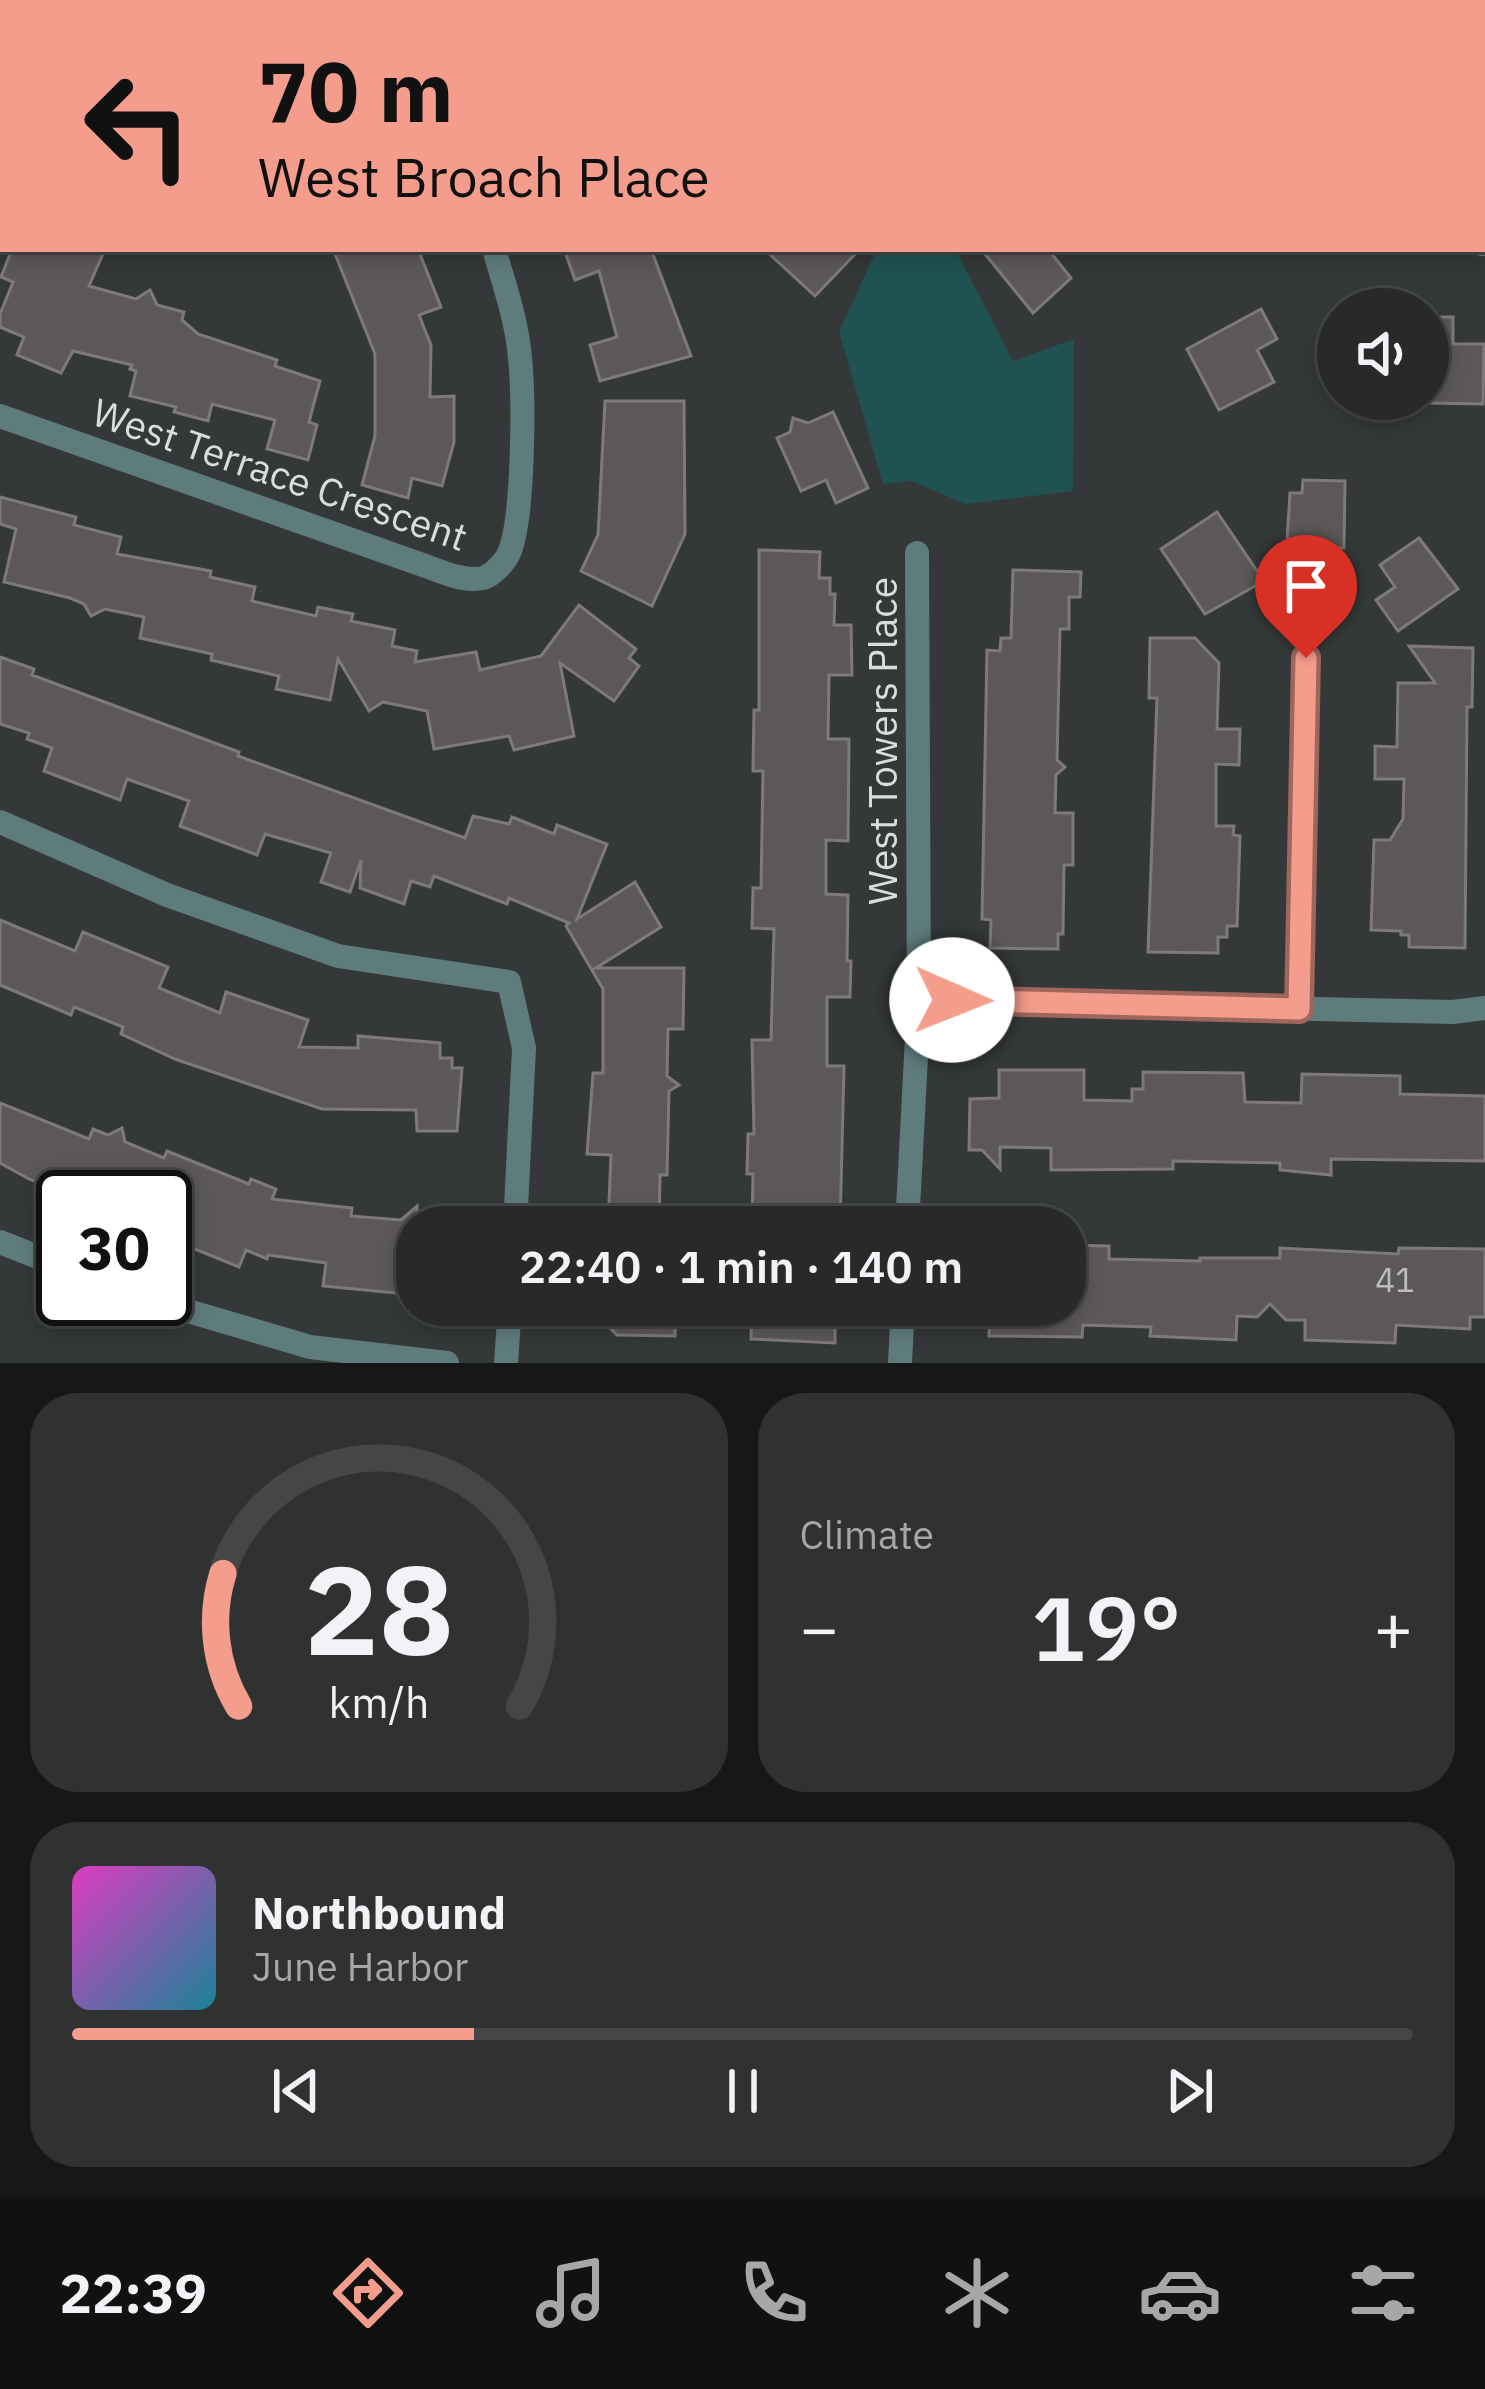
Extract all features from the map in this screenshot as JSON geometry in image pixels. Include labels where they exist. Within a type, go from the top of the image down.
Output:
[{"type":"street","name":"West Terrace Crescent","points":[[0,416],[420,564],[459,577],[482,578],[498,568],[509,552],[523,421],[520,356],[495,252]]},
{"type":"street","name":"West Towers Place","points":[[908,1206],[920,1000],[917,553]]},
{"type":"street","points":[[1299,1009],[1306,658]]},
{"type":"street","points":[[0,822],[167,895],[338,956],[509,982],[524,1048],[516,1206]]},
{"type":"street","points":[[920,1000],[1453,1012],[1485,1008]]},
{"type":"street","points":[[0,1242],[36,1256]]},
{"type":"street","points":[[192,1312],[310,1347],[447,1363]]},
{"type":"street","points":[[506,1363],[509,1326]]},
{"type":"street","points":[[900,1363],[902,1326]]},
{"type":"shaded area","points":[[876,252],[957,252],[1013,361],[1074,339],[1073,491],[966,504],[911,481],[883,484],[839,332]]},
{"type":"building","points":[[11,252],[104,252],[89,286],[136,299],[150,290],[157,305],[184,312],[182,320],[198,334],[277,360],[275,366],[320,381],[309,422],[317,425],[308,460],[267,449],[275,420],[212,404],[208,421],[130,396],[136,371],[130,369],[132,365],[73,351],[61,373],[17,355],[24,337],[0,327],[0,314],[13,282],[1,277]]},
{"type":"building","points":[[334,252],[419,252],[441,307],[419,315],[431,345],[430,397],[454,396],[454,442],[442,486],[412,478],[408,498],[362,485],[375,436],[375,354]]},
{"type":"building","points":[[565,252],[652,252],[691,356],[600,381],[590,345],[617,337],[599,271],[575,280]]},
{"type":"building","points":[[767,252],[857,252],[815,296]]},
{"type":"building","points":[[983,252],[1050,252],[1071,278],[1033,313]]},
{"type":"building","points":[[1261,309],[1277,339],[1257,350],[1274,382],[1219,410],[1187,349]]},
{"type":"building","points":[[1449,317],[1453,317],[1453,344],[1484,344],[1483,404],[1449,403]]},
{"type":"building","points":[[605,401],[684,401],[685,534],[652,606],[581,571],[598,535]]},
{"type":"building","points":[[833,412],[868,488],[836,503],[826,480],[801,491],[777,438],[790,432],[793,418],[808,423]]},
{"type":"building","points":[[1303,480],[1345,481],[1344,548],[1323,547],[1323,573],[1285,572],[1290,493],[1302,493]]},
{"type":"building","points":[[0,497],[76,517],[74,525],[121,537],[117,554],[211,571],[210,577],[255,587],[252,601],[316,616],[318,607],[353,614],[351,621],[395,630],[392,646],[417,651],[415,662],[476,652],[480,670],[541,656],[579,605],[636,649],[629,658],[639,666],[614,701],[560,663],[574,736],[514,750],[509,736],[434,749],[427,711],[383,702],[369,711],[338,659],[330,700],[276,689],[279,676],[140,638],[144,617],[105,609],[91,616],[84,604],[70,598],[4,582],[16,529],[0,524]]},
{"type":"building","points":[[1217,512],[1264,581],[1205,614],[1161,549]]},
{"type":"building","points":[[1419,538],[1458,589],[1398,631],[1376,600],[1395,587],[1380,565]]},
{"type":"building","points":[[759,550],[820,552],[819,578],[830,578],[830,594],[835,594],[834,625],[851,625],[852,675],[829,675],[828,739],[849,739],[848,841],[826,840],[826,894],[848,895],[847,961],[851,961],[850,997],[827,997],[827,1066],[844,1066],[841,1206],[752,1206],[753,1174],[747,1174],[748,1134],[754,1134],[752,1040],[771,1040],[774,929],[752,928],[753,888],[761,888],[763,771],[753,771],[754,710],[759,710]]},
{"type":"building","points":[[1013,570],[1081,572],[1080,597],[1069,597],[1069,629],[1060,629],[1057,760],[1065,767],[1056,775],[1055,813],[1073,813],[1073,865],[1064,865],[1063,934],[1058,934],[1058,949],[990,948],[991,920],[982,919],[987,650],[1000,651],[1001,638],[1011,638]]},
{"type":"building","points":[[1150,638],[1195,638],[1219,663],[1217,729],[1240,729],[1239,765],[1216,764],[1216,826],[1234,826],[1233,835],[1240,836],[1237,926],[1227,926],[1227,937],[1218,937],[1218,953],[1148,952],[1157,698],[1149,698]]},
{"type":"building","points":[[1409,646],[1473,648],[1472,707],[1467,707],[1465,948],[1409,947],[1409,935],[1401,931],[1371,930],[1374,840],[1390,840],[1403,819],[1404,779],[1375,779],[1375,746],[1397,747],[1398,683],[1435,683]]},
{"type":"building","points":[[0,657],[34,669],[32,675],[239,752],[238,756],[465,838],[473,816],[509,824],[512,817],[554,834],[557,825],[607,844],[577,919],[635,882],[661,927],[596,968],[684,968],[683,1029],[668,1029],[667,1076],[679,1085],[669,1091],[667,1175],[660,1175],[659,1206],[609,1206],[611,1155],[587,1154],[593,1073],[603,1073],[603,989],[566,926],[569,923],[509,898],[507,904],[434,876],[430,887],[411,881],[404,904],[360,888],[361,860],[350,892],[321,882],[331,853],[265,834],[257,855],[180,826],[189,801],[127,779],[120,800],[44,771],[52,748],[27,739],[29,733],[0,724]]},
{"type":"building","points":[[0,920],[75,951],[83,932],[168,967],[159,988],[220,1013],[226,992],[308,1020],[299,1047],[358,1048],[358,1036],[440,1043],[440,1058],[452,1058],[452,1068],[462,1068],[457,1131],[417,1131],[416,1110],[322,1109],[175,1059],[121,1034],[123,1027],[74,1007],[71,1015],[0,985]]},
{"type":"building","points":[[999,1070],[1084,1070],[1084,1100],[1132,1101],[1132,1089],[1143,1089],[1143,1072],[1243,1073],[1245,1102],[1301,1103],[1302,1074],[1400,1076],[1400,1094],[1485,1096],[1485,1161],[1331,1159],[1331,1175],[1280,1170],[1280,1163],[1173,1161],[1173,1169],[1051,1170],[1051,1148],[1000,1147],[1000,1169],[982,1150],[969,1150],[970,1099],[999,1098]]},
{"type":"building","points":[[0,1103],[89,1139],[93,1129],[108,1135],[122,1128],[125,1142],[164,1158],[167,1151],[249,1184],[251,1179],[276,1189],[272,1199],[352,1208],[351,1216],[396,1220],[396,1293],[323,1286],[326,1263],[268,1255],[267,1259],[246,1250],[239,1267],[192,1248],[192,1170],[36,1170],[36,1182],[0,1163]]},
{"type":"building","points":[[1086,1245],[1109,1246],[1109,1259],[1200,1261],[1280,1258],[1280,1248],[1398,1254],[1399,1248],[1485,1249],[1485,1317],[1470,1317],[1470,1329],[1396,1325],[1395,1343],[1305,1340],[1305,1320],[1286,1320],[1270,1304],[1257,1317],[1237,1316],[1236,1340],[1150,1336],[1151,1327],[1086,1325]]},
{"type":"building","points":[[675,1326],[675,1336],[617,1335],[610,1328]]},
{"type":"building","points":[[751,1326],[835,1326],[835,1343],[751,1339]]},
{"type":"building","points":[[989,1326],[1083,1326],[1082,1337],[989,1336]]},
{"type":"route","points":[[952,1000],[1299,1009],[1306,658]]}]
